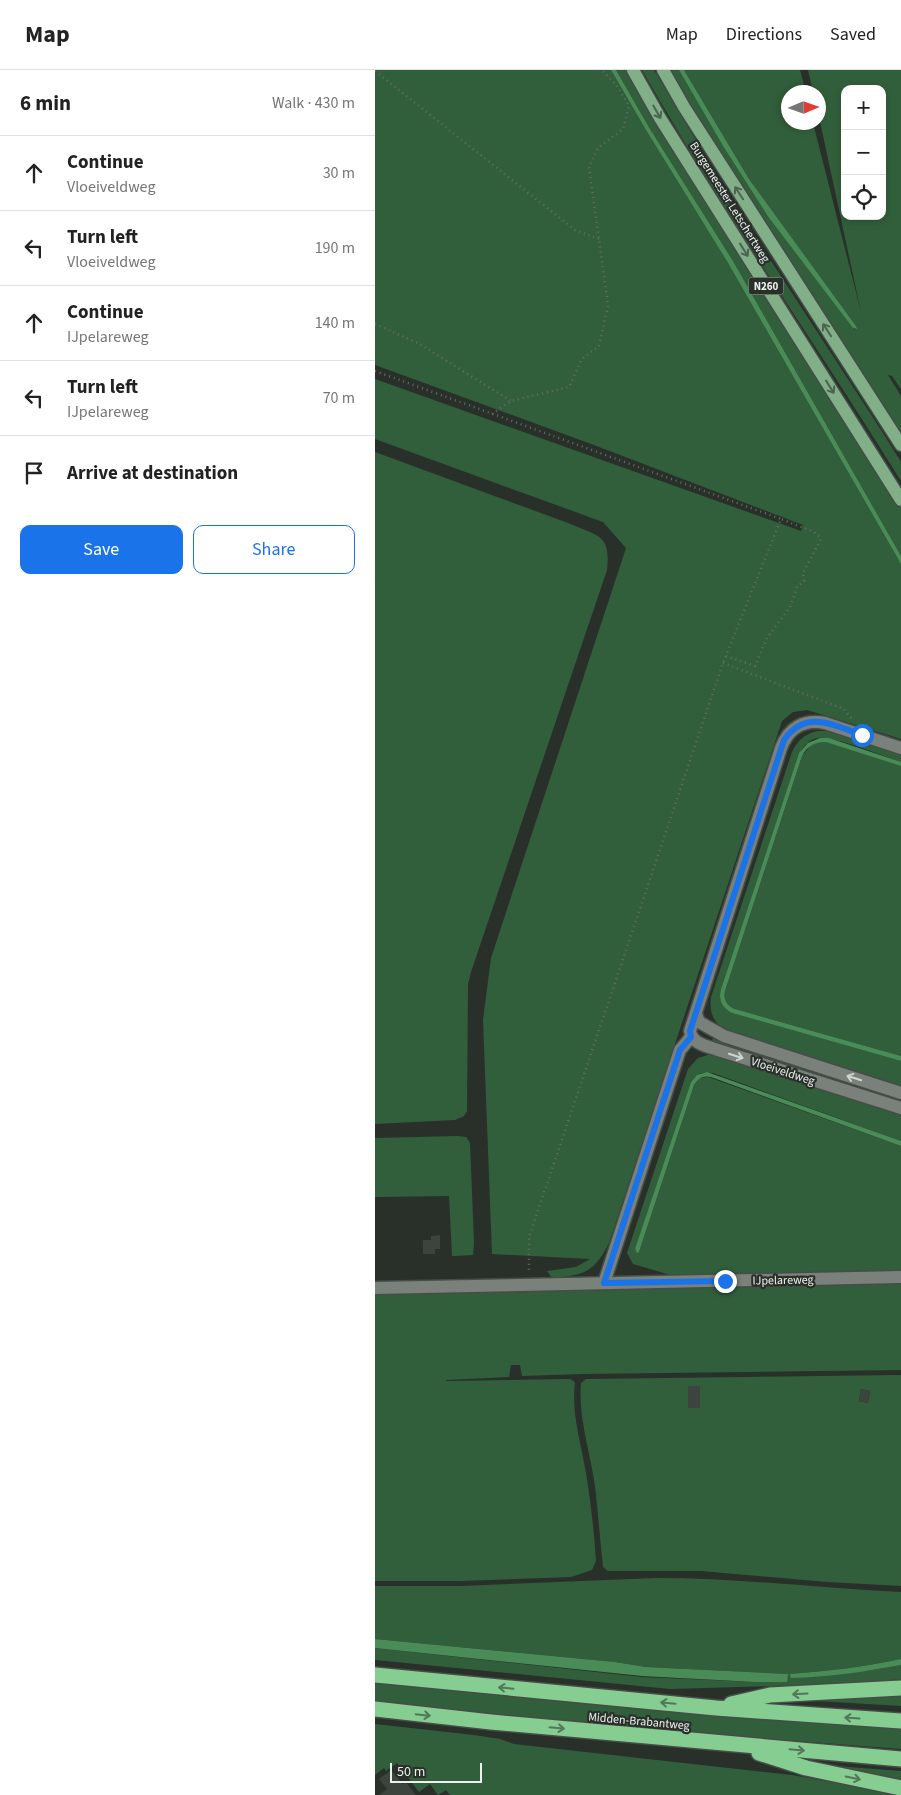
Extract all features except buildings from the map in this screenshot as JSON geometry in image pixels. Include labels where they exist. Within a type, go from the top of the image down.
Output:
[{"type":"highway","name":"Midden-Brabantweg","points":[[375,1675],[716,1708],[901,1721]]},
{"type":"highway","points":[[716,1708],[770,1695],[901,1688]]},
{"type":"highway","name":"Midden-Brabantweg","points":[[375,1710],[901,1759]]},
{"type":"highway","points":[[731,1744],[806,1768],[901,1788]]},
{"type":"main road","name":"Burgemeester Letschertweg","points":[[633,70],[660,118],[901,500]]},
{"type":"main road","name":"Burgemeester Letschertweg","points":[[663,70],[684,107],[901,445]]},
{"type":"street","points":[[604,1283],[680,1050],[691,1037],[690,1031],[784,740],[792,729],[815,721],[825,722],[901,748]]},
{"type":"street","name":"Vloeiveldweg","points":[[696,1014],[699,1022],[724,1036],[901,1093]]},
{"type":"street","name":"Vloeiveldweg","points":[[691,1037],[697,1042],[719,1050],[901,1108]]},
{"type":"street","name":"IJpelareweg","points":[[375,1288],[901,1277]]},
{"type":"path","points":[[492,414],[511,401],[569,387],[583,359],[599,346],[608,305],[589,167],[598,148],[623,129],[629,106],[617,86],[602,70]]},
{"type":"path","points":[[375,71],[575,230],[599,239]]},
{"type":"path","points":[[375,324],[418,343],[511,401]]},
{"type":"path","points":[[375,371],[814,532],[821,539],[803,572],[804,580],[797,587],[790,607],[767,638],[755,666],[726,656]]},
{"type":"path","points":[[529,1285],[529,1237],[723,663],[781,519]]},
{"type":"path","points":[[723,663],[844,709],[862,735]]},
{"type":"shaded area","points":[[375,70],[611,70],[728,263],[901,564],[901,739],[807,710],[793,712],[782,721],[609,1243],[598,1261],[587,1271],[580,1274],[552,1278],[547,1271],[576,1267],[590,1259],[492,1254],[483,1020],[491,958],[626,548],[603,522],[375,439],[375,379],[801,531],[803,525],[594,445],[375,365]]},
{"type":"shaded area","points":[[611,70],[616,70],[650,129],[733,261],[901,556],[901,564],[728,263]]},
{"type":"shaded area","points":[[616,70],[626,70],[716,219],[901,505],[901,556],[733,261],[650,129]]},
{"type":"shaded area","points":[[642,70],[654,70],[736,207],[881,430],[901,462],[901,481],[736,225]]},
{"type":"shaded area","points":[[669,70],[679,70],[723,146],[769,218],[855,330],[856,326],[749,179],[684,70],[800,70],[804,85],[781,85],[781,130],[815,130],[861,312],[841,220],[886,220],[886,85],[841,85],[841,219],[822,130],[826,130],[826,85],[811,85],[808,70],[901,70],[901,389],[892,376],[888,375],[901,396],[901,437],[745,197]]},
{"type":"shaded area","points":[[679,70],[684,70],[749,179],[857,329],[853,328],[769,218],[723,146]]},
{"type":"shaded area","points":[[375,452],[595,534],[607,549],[607,570],[471,972],[468,984],[467,1111],[464,1116],[455,1120],[375,1124]]},
{"type":"shaded area","points":[[817,731],[831,731],[901,754],[901,762],[847,743],[826,738],[815,739],[804,747],[798,756],[721,989],[721,1000],[723,1006],[732,1013],[901,1061],[901,1088],[727,1031],[715,1021],[711,1012],[711,997],[792,752],[796,744],[809,734]]},
{"type":"shaded area","points":[[820,738],[829,738],[901,762],[901,766],[826,742],[812,745],[806,750],[802,756],[725,991],[725,999],[735,1009],[901,1056],[901,1061],[732,1013],[723,1006],[721,1000],[721,989],[799,753],[808,743]]},
{"type":"shaded area","points":[[829,742],[901,766],[901,1056],[735,1009],[725,999],[725,991],[802,756],[811,745]]},
{"type":"shaded area","points":[[714,1035],[901,1096],[901,1106],[711,1044]]},
{"type":"shaded area","points":[[711,1054],[720,1055],[901,1114],[901,1141],[713,1073],[706,1072],[700,1074],[691,1082],[635,1250],[639,1252],[694,1085],[699,1078],[708,1077],[901,1146],[901,1272],[674,1276],[633,1264],[627,1253],[688,1069],[698,1058]]},
{"type":"shaded area","points":[[707,1072],[901,1141],[901,1146],[711,1077],[701,1078],[694,1085],[639,1252],[637,1253],[635,1249],[691,1082],[697,1075]]},
{"type":"shaded area","points":[[466,1137],[470,1143],[474,1243],[473,1255],[452,1256],[449,1196],[375,1197],[375,1138]]},
{"type":"shaded area","points":[[901,1283],[901,1370],[522,1376],[520,1365],[511,1365],[509,1377],[446,1380],[570,1379],[575,1382],[575,1417],[586,1473],[596,1561],[592,1570],[571,1577],[461,1581],[375,1581],[375,1293]]},
{"type":"shaded area","points":[[901,1375],[901,1586],[827,1582],[701,1571],[608,1571],[603,1567],[595,1486],[581,1409],[581,1383],[586,1379]],"holes":[[[688,1386],[700,1386],[700,1408],[688,1408]],[[861,1389],[870,1391],[868,1403],[859,1401]]]},
{"type":"shaded area","points":[[687,1578],[901,1592],[901,1659],[791,1674],[873,1670],[901,1665],[901,1679],[842,1684],[670,1689],[375,1660],[375,1648],[642,1677],[755,1682],[787,1681],[787,1674],[646,1667],[615,1662],[375,1639],[375,1586],[461,1586]]},
{"type":"shaded area","points":[[375,1639],[615,1662],[646,1667],[788,1674],[787,1682],[642,1676],[375,1648]]},
{"type":"shaded area","points":[[901,1659],[901,1665],[860,1672],[791,1678],[790,1674],[846,1668]]},
{"type":"shaded area","points":[[375,1683],[586,1704],[901,1729],[901,1749],[683,1732],[375,1703]]},
{"type":"shaded area","points":[[901,1693],[901,1706],[800,1700]]},
{"type":"shaded area","points":[[375,1724],[474,1735],[500,1739],[514,1744],[792,1775],[891,1795],[450,1795],[446,1790],[438,1795],[430,1784],[419,1792],[397,1763],[386,1771],[384,1768],[375,1775]]},
{"type":"shaded area","points":[[823,1765],[901,1771],[901,1783]]},
{"type":"route","points":[[725,1281],[604,1283],[680,1050],[691,1037],[690,1031],[784,740],[792,729],[815,721],[825,722],[862,735]]}]
